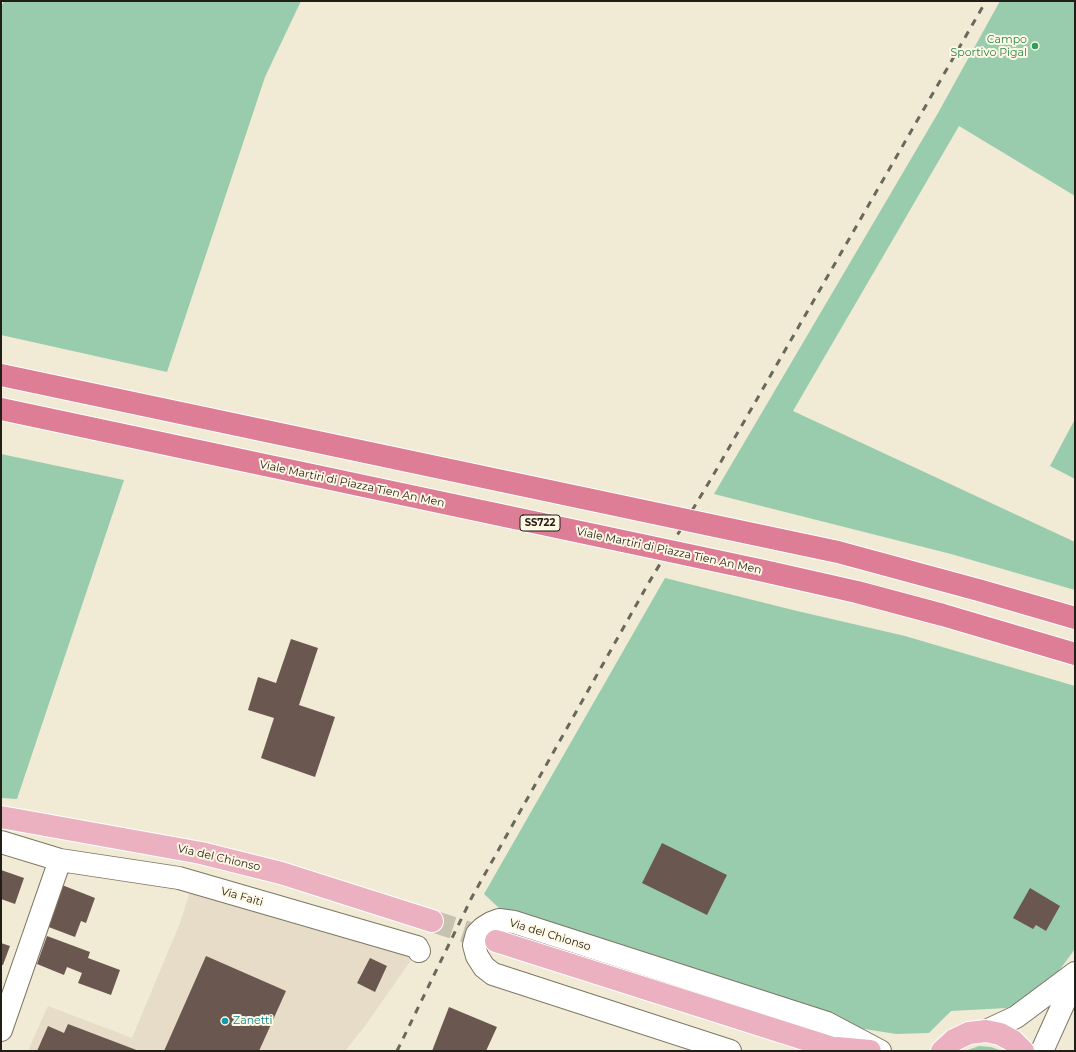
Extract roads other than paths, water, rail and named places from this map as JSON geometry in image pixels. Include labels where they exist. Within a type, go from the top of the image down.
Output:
[{"type":"highway","points":[[1,375],[838,552],[1075,618]]},
{"type":"highway","name":"Viale Martiri di Piazza Tien An Men","points":[[1,409],[787,576],[943,615],[1075,654]]},
{"type":"main road","name":"Via del Chionso","points":[[1,817],[201,852],[281,873],[432,921]]},
{"type":"main road","name":"Via del Chionso","points":[[496,941],[839,1050],[870,1051]]},
{"type":"main road","points":[[935,1051],[942,1051],[954,1040],[969,1033],[986,1031],[1007,1037],[1023,1051]]},
{"type":"street","name":"Via Faiti","points":[[1,842],[60,860],[179,878],[417,947],[419,950]]},
{"type":"street","points":[[1,1030],[60,860]]},
{"type":"street","name":"Via del Chionso","points":[[730,1051],[493,974],[484,967],[477,956],[474,945],[477,934],[491,923],[500,920],[514,922],[827,1023],[880,1051]]},
{"type":"street","points":[[986,1031],[1016,1017],[1075,973]]},
{"type":"street","points":[[1042,1051],[1075,978]]},
{"type":"tunnel","points":[[432,921],[495,941]]},
{"type":"railway","points":[[397,1051],[472,897],[648,584],[711,479],[986,1]]},
{"type":"place","name":"Campo Sportivo Pigal","points":[[1035,46]]},
{"type":"place","name":"Zanetti","points":[[225,1021]]}]
